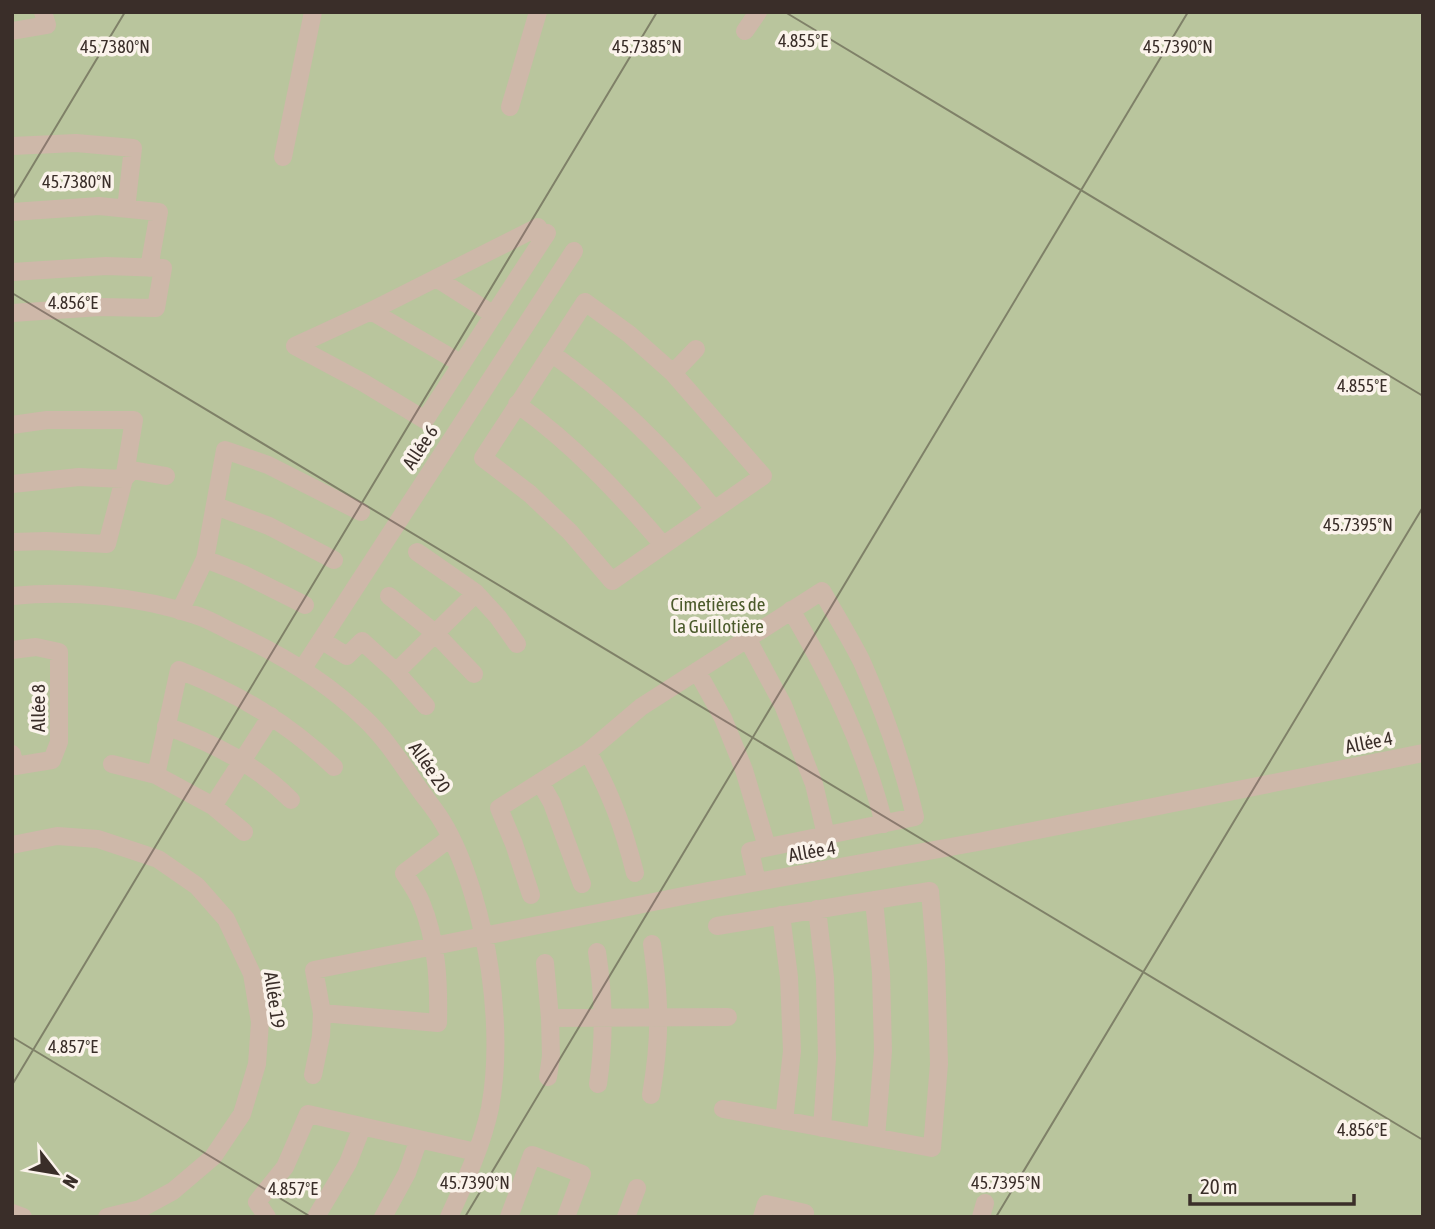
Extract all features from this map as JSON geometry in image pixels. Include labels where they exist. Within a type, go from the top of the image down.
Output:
[{"type":"lane","points":[[12,31],[47,25],[43,12]]},
{"type":"lane","points":[[283,157],[313,12]]},
{"type":"lane","points":[[510,107],[538,12]]},
{"type":"lane","points":[[745,31],[758,12]]},
{"type":"lane","points":[[12,146],[76,143],[133,148],[126,209]]},
{"type":"lane","points":[[12,212],[99,206],[159,212],[149,268]]},
{"type":"lane","points":[[543,230],[494,315],[425,420],[295,346],[436,278],[543,230]]},
{"type":"lane","name":"Allée 6","points":[[303,668],[574,251]]},
{"type":"lane","points":[[12,272],[106,266],[163,268],[156,307],[100,307],[12,313]]},
{"type":"lane","points":[[436,278],[494,315]]},
{"type":"lane","points":[[585,302],[629,334],[673,373],[763,476],[612,581],[570,532],[530,494],[483,458],[551,353],[585,302]]},
{"type":"lane","points":[[371,311],[462,364]]},
{"type":"lane","points":[[673,373],[696,349]]},
{"type":"lane","points":[[551,353],[627,414],[660,446],[714,509]]},
{"type":"lane","points":[[517,404],[587,462],[663,545]]},
{"type":"lane","points":[[12,425],[47,420],[134,420],[124,478],[107,544],[12,542]]},
{"type":"lane","points":[[180,611],[205,559],[225,450],[268,465],[360,512]]},
{"type":"lane","points":[[12,484],[79,477],[124,478],[132,470],[166,476]]},
{"type":"lane","points":[[216,506],[269,526],[334,560]]},
{"type":"lane","points":[[417,552],[475,593],[498,617],[517,644]]},
{"type":"lane","points":[[205,559],[243,574],[305,605]]},
{"type":"lane","points":[[531,895],[499,808],[588,752],[641,708],[822,591],[861,660],[905,775],[915,817],[750,851],[757,882]]},
{"type":"lane","points":[[396,672],[475,593]]},
{"type":"lane","name":"Allée 20","points":[[12,596],[37,594],[143,602],[207,620],[265,647],[303,668],[367,721],[394,753],[443,821],[474,898],[485,936],[496,1010],[489,1108],[472,1165],[449,1217]]},
{"type":"lane","points":[[389,596],[435,633],[474,674]]},
{"type":"lane","points":[[791,610],[822,661],[849,719],[874,786],[884,824]]},
{"type":"lane","points":[[747,638],[783,705],[814,785],[826,835]]},
{"type":"lane","points":[[321,640],[347,656],[362,641],[396,672],[426,706]]},
{"type":"lane","name":"Allée 8","points":[[12,650],[36,647],[59,652],[59,742],[52,760],[13,762]]},
{"type":"lane","points":[[156,775],[179,670],[213,683],[271,716],[304,739],[334,767]]},
{"type":"lane","points":[[697,671],[723,718],[744,771],[767,848]]},
{"type":"lane","points":[[213,806],[271,716]]},
{"type":"lane","points":[[166,726],[205,741],[243,761],[273,782],[291,800]]},
{"type":"lane","points":[[588,752],[610,792],[635,873]]},
{"type":"lane","name":"Allée 4","points":[[313,1075],[321,1036],[322,1013],[314,970],[1423,753]]},
{"type":"lane","points":[[112,764],[156,775],[213,806],[244,832]]},
{"type":"lane","points":[[540,782],[552,803],[582,884]]},
{"type":"lane","name":"Allée 19","points":[[12,845],[57,836],[98,839],[159,859],[197,886],[226,919],[252,974],[260,1022],[258,1054],[242,1114],[213,1157],[173,1191],[140,1209],[107,1217]]},
{"type":"lane","points":[[322,1013],[438,1023],[439,984],[433,947],[421,902],[404,873],[450,838]]},
{"type":"lane","points":[[717,926],[930,891],[936,962],[939,1064],[932,1148],[723,1110]]},
{"type":"lane","points":[[874,900],[881,973],[883,1051],[876,1138]]},
{"type":"lane","points":[[817,909],[825,978],[827,1058],[822,1128]]},
{"type":"lane","points":[[781,915],[789,977],[792,1051],[784,1121]]},
{"type":"lane","points":[[652,944],[660,1017],[652,1095]]},
{"type":"lane","points":[[597,952],[604,1017],[603,1054],[598,1084]]},
{"type":"lane","points":[[545,963],[550,1018],[551,1056],[548,1077]]},
{"type":"lane","points":[[550,1018],[728,1017]]},
{"type":"lane","points":[[267,1217],[257,1202],[285,1167],[308,1114],[476,1152]]},
{"type":"lane","points":[[316,1217],[348,1163],[362,1127]]},
{"type":"lane","points":[[383,1217],[407,1173],[419,1139]]},
{"type":"lane","points":[[509,1217],[532,1155],[582,1174],[566,1217]]},
{"type":"lane","points":[[626,1217],[637,1188]]},
{"type":"lane","points":[[762,1217],[766,1204],[805,1213],[804,1217]]},
{"type":"lane","points":[[12,1213],[23,1217]]},
{"type":"green space","name":"Cimetières de la Guillotière","points":[[12,12],[1423,12],[1423,1217],[12,1217]]}]
